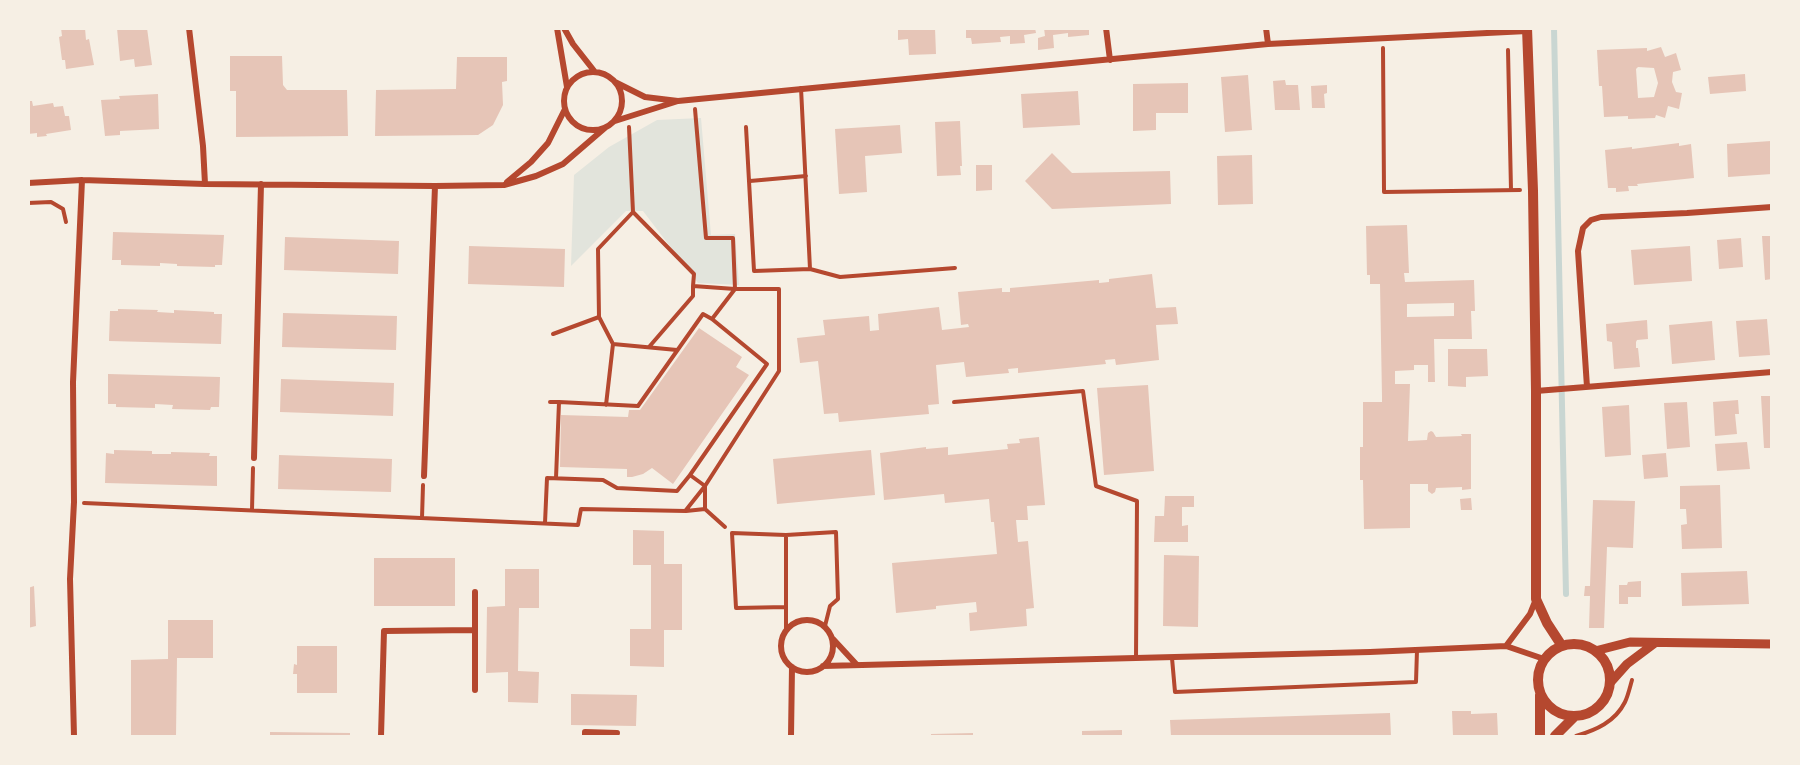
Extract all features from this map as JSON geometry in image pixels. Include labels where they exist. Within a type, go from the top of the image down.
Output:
[{"type":"main road","points":[[1527,30],[1533,191],[1536,599],[1547,623],[1562,646]]},
{"type":"main road","points":[[1540,695],[1554,711],[1564,715],[1586,714],[1595,710],[1607,693],[1610,683],[1609,671],[1604,660],[1585,645],[1573,644],[1552,651],[1544,659],[1539,670],[1540,736]]},
{"type":"main road","points":[[1555,736],[1575,716]]},
{"type":"street","points":[[189,28],[203,146],[205,184]]},
{"type":"street","points":[[557,28],[567,87],[565,109],[569,118],[583,129],[597,130],[606,127]]},
{"type":"street","points":[[564,28],[573,44],[595,72]]},
{"type":"street","points":[[1106,28],[1110,60]]},
{"type":"street","points":[[1266,28],[1268,44]]},
{"type":"street","points":[[614,82],[645,97],[678,101],[1268,44],[1527,30]]},
{"type":"street","points":[[567,87],[576,77],[585,73],[595,72],[606,75],[620,90],[622,101],[620,111],[614,121]]},
{"type":"street","points":[[28,183],[82,180],[205,184],[435,186],[504,184],[536,176],[563,164],[614,121],[678,101]]},
{"type":"street","points":[[504,184],[531,162],[548,143],[565,109]]},
{"type":"street","points":[[74,736],[70,579],[74,502],[73,382],[82,180]]},
{"type":"street","points":[[254,458],[261,184]]},
{"type":"street","points":[[424,476],[435,186]]},
{"type":"street","points":[[1587,387],[1578,251],[1583,228],[1591,220],[1600,217],[1772,207]]},
{"type":"street","points":[[1536,391],[1772,372]]},
{"type":"street","points":[[475,592],[475,690]]},
{"type":"street","points":[[1506,646],[1530,614],[1536,599]]},
{"type":"street","points":[[832,638],[832,653],[823,666],[816,670],[800,671],[792,667],[782,654],[782,637],[786,629],[800,620],[809,619],[825,626],[832,638],[857,665]]},
{"type":"street","points":[[381,736],[384,632],[475,630]]},
{"type":"street","points":[[1595,651],[1630,642],[1772,644]]},
{"type":"street","points":[[1610,683],[1627,664],[1655,643]]},
{"type":"street","points":[[823,666],[1506,646],[1544,659]]},
{"type":"street","points":[[791,736],[792,667]]},
{"type":"street","points":[[585,736],[585,732],[617,733]]},
{"type":"lane","points":[[801,88],[810,269]]},
{"type":"lane","points":[[746,127],[754,271],[810,269],[840,277],[955,268]]},
{"type":"lane","points":[[749,181],[806,176]]},
{"type":"lane","points":[[954,402],[1083,391],[1096,486],[1137,501],[1136,658]]},
{"type":"lane","points":[[786,607],[736,608],[732,533],[836,532],[838,599],[830,606],[825,626]]},
{"type":"lane","points":[[786,534],[786,629]]},
{"type":"lane","points":[[1172,657],[1175,692],[1416,682],[1417,650]]},
{"type":"path","points":[[1383,38],[1384,192],[1533,191]]},
{"type":"path","points":[[1508,50],[1511,190]]},
{"type":"path","points":[[694,100],[706,238],[733,237],[735,289],[712,319]]},
{"type":"path","points":[[629,116],[633,212],[694,274],[693,296],[649,347]]},
{"type":"path","points":[[28,203],[51,202],[63,209],[66,232]]},
{"type":"path","points":[[606,405],[613,344],[599,317],[598,249],[633,212]]},
{"type":"path","points":[[686,511],[705,486],[779,371],[779,289],[693,286]]},
{"type":"path","points":[[550,402],[638,406],[703,314],[779,371]]},
{"type":"path","points":[[553,334],[599,317]]},
{"type":"path","points":[[613,344],[676,350]]},
{"type":"path","points":[[545,523],[547,478],[603,480],[617,488],[677,490],[690,475],[767,364]]},
{"type":"path","points":[[556,478],[559,402]]},
{"type":"path","points":[[252,510],[254,458]]},
{"type":"path","points":[[690,475],[705,486]]},
{"type":"path","points":[[422,518],[424,476]]},
{"type":"path","points":[[705,486],[705,509]]},
{"type":"path","points":[[74,502],[578,525],[580,509],[686,511],[705,509],[732,533]]},
{"type":"path","points":[[1575,736],[1601,727],[1615,717],[1625,702],[1632,679],[1637,674]]},
{"type":"path","points":[[1590,736],[1594,730]]},
{"type":"shaded area","points":[[701,118],[711,235],[735,234],[739,285],[698,283],[643,211],[626,211],[571,266],[574,175],[609,147],[657,120]]},
{"type":"building","points":[[61,28],[85,28],[86,40],[89,39],[94,65],[66,69],[65,60],[62,60],[59,37],[62,36]]},
{"type":"building","points":[[117,28],[147,28],[152,65],[135,67],[134,59],[120,61]]},
{"type":"building","points":[[898,28],[935,28],[936,54],[909,55],[908,39],[898,40]]},
{"type":"building","points":[[966,28],[1035,28],[1036,33],[1024,35],[1025,43],[1010,44],[1010,36],[1000,37],[1001,42],[972,44],[971,38],[966,38]]},
{"type":"building","points":[[1044,28],[1089,28],[1089,35],[1068,37],[1068,33],[1053,35],[1054,48],[1038,50],[1038,38],[1045,36]]},
{"type":"building","points":[[1661,47],[1665,57],[1676,53],[1681,70],[1673,72],[1672,82],[1676,92],[1682,93],[1679,109],[1668,106],[1665,118],[1656,115],[1655,118],[1604,117],[1597,50],[1647,48],[1647,51]],"holes":[[[1638,67],[1654,68],[1658,83],[1654,97],[1638,98],[1636,69]]]},
{"type":"building","points":[[230,56],[282,56],[283,85],[287,90],[347,90],[348,136],[236,137],[236,91],[230,91]]},
{"type":"building","points":[[457,57],[507,57],[507,81],[502,82],[503,105],[493,125],[478,135],[375,136],[376,90],[456,89]]},
{"type":"building","points":[[1745,74],[1746,91],[1710,94],[1708,77]]},
{"type":"building","points":[[1248,75],[1252,130],[1225,132],[1221,77]]},
{"type":"building","points":[[1285,80],[1286,85],[1298,85],[1300,110],[1275,110],[1273,81]]},
{"type":"building","points":[[1188,83],[1188,113],[1156,113],[1156,130],[1133,131],[1133,84]]},
{"type":"building","points":[[1327,85],[1327,93],[1324,94],[1325,108],[1312,108],[1311,86]]},
{"type":"building","points":[[1078,91],[1080,125],[1023,128],[1021,94]]},
{"type":"building","points":[[158,94],[159,129],[120,131],[120,135],[105,136],[101,100],[120,99],[119,96]]},
{"type":"building","points":[[28,101],[32,101],[33,106],[53,103],[54,107],[63,106],[65,116],[69,116],[71,130],[37,137],[37,133],[28,134]]},
{"type":"building","points":[[960,121],[961,175],[937,176],[935,122]]},
{"type":"building","points":[[900,125],[902,153],[865,156],[867,192],[839,194],[835,129]]},
{"type":"building","points":[[1771,141],[1772,174],[1728,177],[1727,144]]},
{"type":"building","points":[[1679,143],[1679,146],[1691,144],[1694,178],[1637,184],[1638,186],[1628,186],[1629,191],[1616,192],[1616,188],[1608,188],[1605,150]]},
{"type":"building","points":[[1052,153],[1072,173],[1170,171],[1171,204],[1052,209],[1025,181]]},
{"type":"building","points":[[1252,155],[1253,204],[1218,205],[1217,156]]},
{"type":"building","points":[[976,165],[992,165],[992,190],[976,191]]},
{"type":"building","points":[[1407,225],[1409,273],[1404,273],[1405,282],[1474,280],[1475,311],[1471,311],[1472,339],[1434,339],[1435,382],[1428,382],[1428,365],[1414,365],[1414,370],[1395,371],[1395,384],[1410,384],[1408,441],[1427,440],[1428,433],[1431,431],[1436,437],[1471,434],[1471,489],[1436,488],[1432,494],[1428,491],[1428,484],[1410,484],[1410,528],[1364,529],[1363,480],[1360,480],[1363,402],[1382,402],[1380,284],[1370,284],[1370,275],[1367,275],[1366,226]],"holes":[[[1454,303],[1454,316],[1407,317],[1407,304]]]},
{"type":"building","points":[[113,232],[224,235],[222,265],[215,265],[215,267],[177,266],[177,264],[160,263],[160,266],[121,265],[121,260],[112,260]]},
{"type":"building","points":[[1762,236],[1772,236],[1772,279],[1765,280]]},
{"type":"building","points":[[285,237],[399,241],[398,274],[284,270]]},
{"type":"building","points":[[1741,238],[1743,267],[1719,269],[1717,240]]},
{"type":"building","points":[[469,246],[565,249],[564,287],[468,284]]},
{"type":"building","points":[[1690,246],[1692,281],[1634,285],[1631,250]]},
{"type":"building","points":[[1152,274],[1156,308],[1176,307],[1178,324],[1156,325],[1159,360],[1116,365],[1115,359],[1105,360],[1106,364],[1018,373],[1018,368],[1008,369],[1009,373],[966,377],[964,362],[936,365],[939,404],[928,405],[929,414],[839,422],[838,413],[824,414],[818,361],[800,363],[797,338],[825,335],[823,320],[869,316],[870,331],[879,330],[878,314],[939,307],[942,330],[969,327],[968,324],[961,325],[958,292],[1002,288],[1002,292],[1010,292],[1010,288],[1099,280],[1099,283],[1109,282],[1109,279]]},
{"type":"building","points":[[118,309],[222,314],[221,344],[109,341],[110,311],[118,311]]},
{"type":"building","points":[[283,313],[397,316],[396,350],[282,347]]},
{"type":"building","points":[[1767,319],[1770,355],[1739,357],[1736,321]]},
{"type":"building","points":[[1647,320],[1648,339],[1636,342],[1640,367],[1614,369],[1612,342],[1607,341],[1606,324]]},
{"type":"building","points":[[1712,321],[1715,360],[1672,364],[1669,325]]},
{"type":"building","points":[[699,328],[742,357],[736,367],[749,375],[673,484],[652,468],[643,474],[627,477],[627,469],[560,467],[561,415],[628,417],[629,410],[640,410]]},
{"type":"building","points":[[1448,349],[1487,349],[1488,376],[1466,377],[1466,387],[1448,386]]},
{"type":"building","points":[[108,374],[220,377],[219,407],[211,407],[210,410],[172,409],[173,405],[155,404],[155,408],[116,407],[116,404],[108,404]]},
{"type":"building","points":[[281,379],[394,383],[393,416],[280,412]]},
{"type":"building","points":[[1148,385],[1154,471],[1104,475],[1097,388]]},
{"type":"building","points":[[1761,396],[1772,396],[1772,448],[1764,448]]},
{"type":"building","points":[[1738,400],[1739,414],[1735,414],[1737,434],[1715,436],[1713,402]]},
{"type":"building","points":[[1687,402],[1690,447],[1667,449],[1664,403]]},
{"type":"building","points":[[1629,405],[1631,455],[1605,457],[1602,407]]},
{"type":"building","points":[[1039,437],[1045,505],[1027,506],[1028,520],[1016,520],[1018,542],[1028,541],[1034,608],[1026,609],[1027,626],[970,631],[969,613],[977,612],[976,602],[896,613],[892,563],[997,554],[994,522],[991,522],[989,499],[945,503],[944,494],[884,500],[880,453],[926,447],[926,449],[948,447],[948,455],[1008,449],[1007,444],[1020,443],[1019,439]]},
{"type":"building","points":[[1747,442],[1750,469],[1717,471],[1715,444]]},
{"type":"building","points":[[114,450],[152,451],[152,454],[210,453],[209,456],[217,456],[217,486],[105,483],[106,453],[114,454]]},
{"type":"building","points":[[871,450],[875,495],[777,504],[773,459]]},
{"type":"building","points":[[1666,453],[1668,477],[1644,479],[1642,455]]},
{"type":"building","points":[[279,455],[392,459],[391,492],[278,489]]},
{"type":"building","points":[[1720,485],[1722,548],[1682,549],[1681,525],[1687,524],[1686,509],[1680,509],[1680,486]]},
{"type":"building","points":[[1165,496],[1194,496],[1194,507],[1182,507],[1182,526],[1188,525],[1188,542],[1154,542],[1155,516],[1164,516]]},
{"type":"building","points":[[1471,498],[1472,510],[1461,510],[1460,499]]},
{"type":"building","points":[[1593,500],[1635,501],[1633,548],[1607,547],[1604,628],[1589,628],[1590,596],[1584,596],[1585,586],[1590,586]]},
{"type":"building","points":[[633,530],[664,531],[664,564],[682,564],[682,630],[664,630],[664,667],[630,666],[630,629],[651,629],[651,565],[633,565]]},
{"type":"building","points":[[1164,555],[1199,556],[1198,627],[1163,626]]},
{"type":"building","points":[[374,558],[455,558],[455,606],[374,606]]},
{"type":"building","points":[[505,569],[539,569],[539,608],[519,608],[518,671],[539,672],[538,703],[508,702],[508,672],[486,673],[487,607],[505,606]]},
{"type":"building","points":[[1747,571],[1749,604],[1682,606],[1681,573]]},
{"type":"building","points":[[1641,581],[1641,597],[1628,597],[1628,604],[1619,604],[1619,585]]},
{"type":"building","points":[[34,586],[36,626],[28,628],[28,588]]},
{"type":"building","points":[[168,620],[213,620],[213,658],[177,658],[176,736],[131,736],[131,660],[168,659]]},
{"type":"building","points":[[297,646],[337,646],[337,693],[297,693],[297,674],[293,674],[294,664],[297,665]]},
{"type":"building","points":[[571,694],[637,695],[636,726],[571,725]]},
{"type":"building","points":[[1452,711],[1471,711],[1471,714],[1497,713],[1498,736],[1453,736]]},
{"type":"building","points":[[1390,713],[1391,736],[1171,736],[1170,720]]},
{"type":"building","points":[[1122,730],[1122,736],[1082,736],[1082,731]]},
{"type":"building","points":[[270,732],[350,733],[350,736],[270,736]]},
{"type":"building","points":[[973,733],[973,736],[931,736],[931,734]]},
{"type":"waterway","points":[[1554,28],[1566,594]]}]
